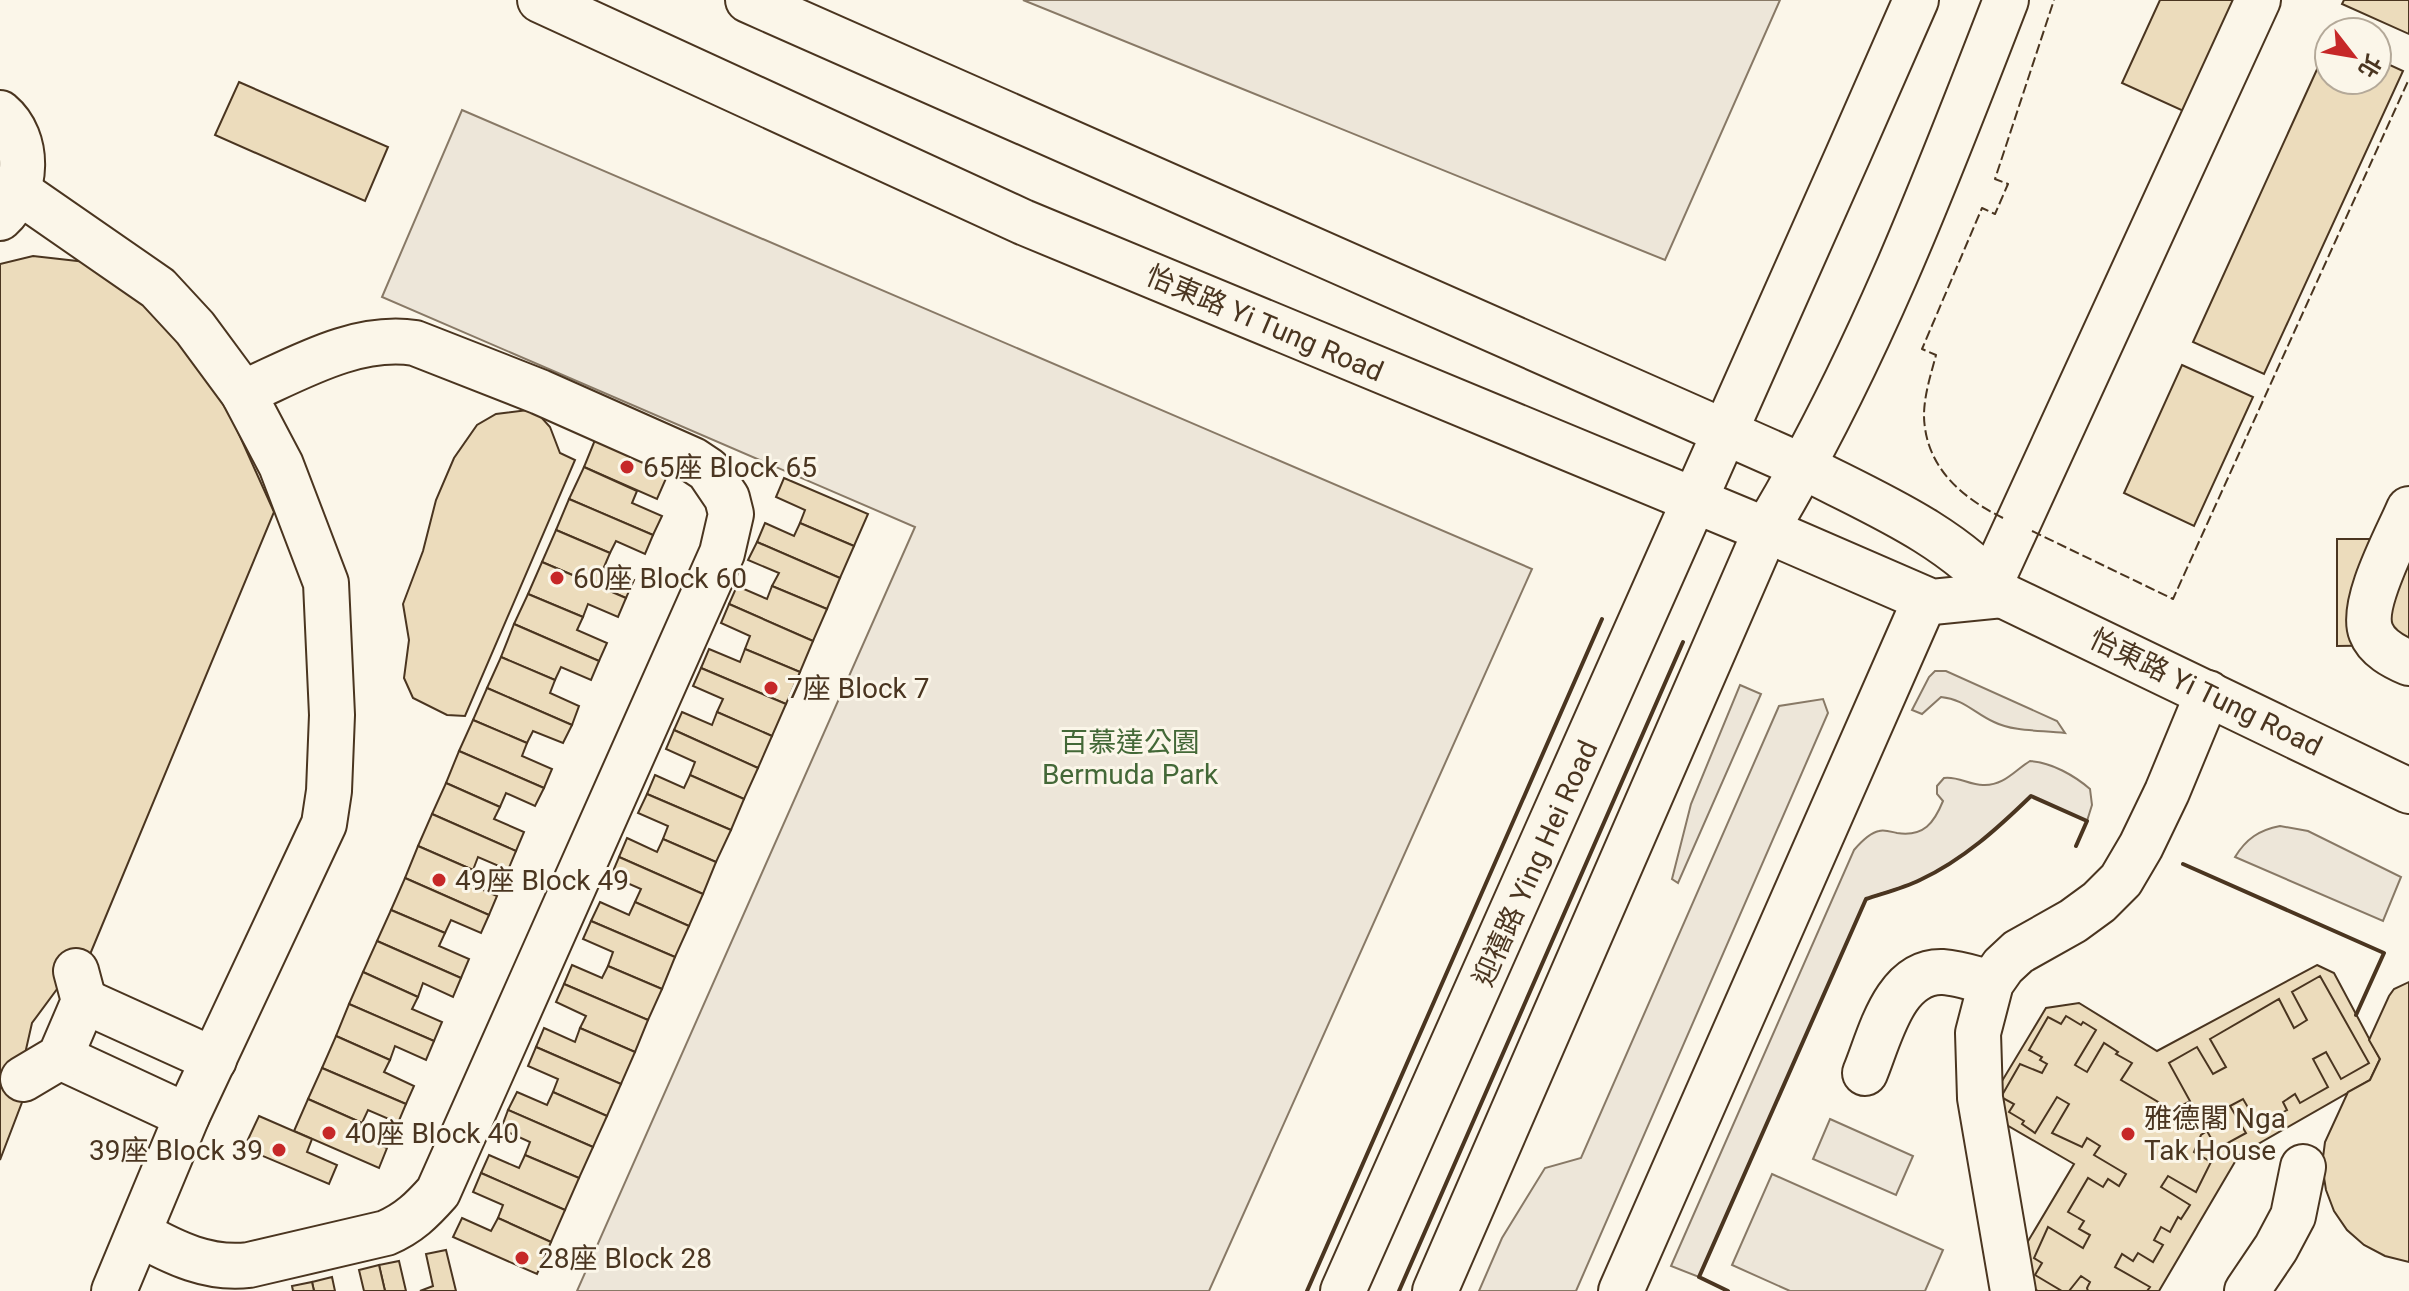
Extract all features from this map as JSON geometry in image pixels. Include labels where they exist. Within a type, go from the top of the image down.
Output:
[{"type":"main road","name":"怡東路 Yi Tung Road","points":[[540,0],[1023,222],[1766,530],[1925,600],[1932,602],[1997,589]]},
{"type":"main road","name":"怡東路 Yi Tung Road","points":[[748,0],[1804,467],[1892,513],[1958,553],[1997,589],[2409,791]]},
{"type":"main road","name":"迎禧路 Ying Hei Road","points":[[1343,1291],[1642,624],[1723,433],[1916,0]]},
{"type":"main road","points":[[1435,1291],[1766,530],[1804,467],[1871,328],[1950,146],[2006,0]]},
{"type":"main road","points":[[1997,589],[2258,0]]},
{"type":"main road","points":[[0,113],[18,141],[23,166],[9,204],[158,288],[195,328],[243,393],[281,465],[326,583],[330,620],[332,715],[329,791],[324,824],[187,1116],[114,1291]]},
{"type":"main road","points":[[140,1234],[208,1264],[227,1268],[249,1265],[386,1233],[404,1226],[438,1192],[722,553],[731,514],[718,482],[693,460],[540,392],[415,343],[377,341],[338,352],[243,393]]},
{"type":"main road","points":[[2409,509],[2371,600],[2371,632],[2389,654],[2409,663]]},
{"type":"main road","points":[[1621,1291],[1925,600]]},
{"type":"main road","points":[[2013,1291],[1980,1098],[1978,1033],[1991,983],[2018,952],[2073,921],[2099,902],[2121,880],[2167,792],[2208,693]]},
{"type":"main road","points":[[1865,1073],[1894,1006],[1910,983],[1922,976],[1945,972],[1991,983]]},
{"type":"main road","points":[[23,1079],[60,1057],[80,986],[214,1060]]},
{"type":"main road","points":[[60,1057],[187,1116]]},
{"type":"main road","points":[[2247,1291],[2293,1216],[2303,1167]]},
{"type":"green space","points":[[1023,0],[1780,0],[1665,260]]},
{"type":"green space","name":"百慕達公園 Bermuda Park","points":[[462,110],[1532,569],[1209,1291],[577,1291],[915,527],[382,297]]},
{"type":"green space","points":[[1935,671],[1946,671],[2057,721],[2065,733],[2002,725],[1949,698],[1941,697],[1922,714],[1912,710]]},
{"type":"green space","points":[[1740,685],[1761,694],[1678,883],[1672,879],[1691,804]]},
{"type":"green space","points":[[1823,699],[1828,713],[1576,1291],[1479,1291],[1502,1238],[1545,1168],[1581,1158],[1779,706]]},
{"type":"green space","points":[[2030,761],[2062,770],[2090,789],[2092,805],[2087,821],[2031,796],[1993,831],[1951,863],[1914,883],[1866,899],[1699,1277],[1671,1266],[1854,850],[1875,832],[1883,830],[1906,834],[1927,827],[1943,801],[1937,794],[1937,786],[1944,778],[1990,785],[2003,780]]},
{"type":"green space","points":[[2280,826],[2308,831],[2401,877],[2383,921],[2235,857],[2254,836]]},
{"type":"green space","points":[[1830,1119],[1913,1156],[1896,1195],[1813,1159]]},
{"type":"green space","points":[[1772,1174],[1943,1250],[1925,1291],[1790,1291],[1732,1265]]},
{"type":"building","points":[[2160,0],[2241,0],[2190,114],[2122,83]]},
{"type":"building","points":[[2344,0],[2409,0],[2409,34],[2393,27],[2393,16],[2369,16],[2342,4]]},
{"type":"building","points":[[2393,66],[2403,71],[2393,93]]},
{"type":"building","points":[[2313,78],[2313,96],[2392,96],[2264,374],[2193,342]]},
{"type":"building","points":[[239,82],[388,147],[365,201],[215,135]]},
{"type":"building","points":[[33,256],[95,263],[161,311],[212,374],[274,512],[86,964],[66,977],[32,1023],[22,1067],[24,1097],[0,1160],[0,264]]},
{"type":"building","points":[[2182,365],[2253,397],[2194,526],[2124,493]]},
{"type":"building","points":[[528,410],[541,417],[550,427],[560,453],[575,460],[465,716],[447,715],[413,698],[404,678],[409,640],[403,604],[423,551],[436,500],[454,458],[477,425],[496,414]]},
{"type":"building","name":"65座 Block 65","points":[[597,435],[671,467],[657,499],[584,467]]},
{"type":"building","points":[[584,467],[637,491],[632,503],[662,516],[653,535],[569,499]]},
{"type":"building","points":[[784,478],[868,514],[854,546],[800,523],[805,510],[776,497]]},
{"type":"building","points":[[569,499],[653,535],[645,554],[616,541],[610,553],[556,530]]},
{"type":"building","points":[[765,523],[794,536],[800,523],[854,546],[840,578],[757,542]]},
{"type":"building","points":[[556,530],[610,553],[604,567],[634,580],[626,598],[542,562]]},
{"type":"building","points":[[2337,539],[2409,539],[2409,645],[2337,646]]},
{"type":"building","points":[[757,542],[840,578],[827,609],[772,586],[779,573],[748,560]]},
{"type":"building","name":"60座 Block 60","points":[[542,562],[626,598],[618,617],[588,604],[583,617],[528,594]]},
{"type":"building","points":[[737,586],[767,599],[772,586],[827,609],[813,641],[729,604]]},
{"type":"building","points":[[528,594],[583,617],[577,630],[607,643],[599,661],[514,624]]},
{"type":"building","points":[[729,604],[813,641],[800,672],[745,649],[750,636],[721,623]]},
{"type":"building","points":[[514,624],[599,661],[591,680],[561,667],[555,680],[501,657]]},
{"type":"building","name":"7座 Block 7","points":[[709,649],[740,662],[745,649],[800,672],[786,704],[701,668]]},
{"type":"building","points":[[501,657],[555,680],[550,693],[579,706],[572,725],[487,688]]},
{"type":"building","points":[[701,668],[786,704],[772,736],[717,712],[723,699],[693,686]]},
{"type":"building","points":[[487,688],[572,725],[563,743],[533,731],[527,743],[473,720]]},
{"type":"building","points":[[682,712],[712,725],[717,712],[772,736],[758,768],[674,730]]},
{"type":"building","points":[[473,720],[527,743],[522,756],[552,769],[544,788],[459,751]]},
{"type":"building","points":[[674,730],[758,768],[744,799],[690,775],[695,762],[666,749]]},
{"type":"building","points":[[459,751],[544,788],[535,806],[506,793],[500,807],[446,783]]},
{"type":"building","points":[[655,775],[684,788],[690,775],[744,799],[731,830],[647,794]]},
{"type":"building","points":[[446,783],[500,807],[494,819],[524,832],[516,851],[432,814]]},
{"type":"building","points":[[647,794],[731,830],[716,862],[663,839],[668,826],[638,813]]},
{"type":"building","points":[[432,814],[516,851],[508,870],[478,857],[473,870],[418,846]]},
{"type":"building","points":[[627,838],[657,852],[663,839],[716,862],[703,894],[619,857]]},
{"type":"building","name":"49座 Block 49","points":[[418,846],[473,870],[467,883],[497,896],[489,915],[405,878]]},
{"type":"building","points":[[619,857],[703,894],[689,926],[635,902],[641,889],[611,876]]},
{"type":"building","points":[[405,878],[489,915],[481,933],[451,920],[445,933],[391,910]]},
{"type":"building","points":[[600,902],[629,915],[635,902],[689,926],[675,957],[591,921]]},
{"type":"building","points":[[391,910],[445,933],[439,946],[469,959],[461,978],[377,941]]},
{"type":"building","points":[[591,921],[675,957],[662,989],[608,966],[613,952],[583,939]]},
{"type":"building","points":[[377,941],[461,978],[453,997],[423,983],[418,997],[363,972]]},
{"type":"building","points":[[572,965],[602,978],[608,966],[662,989],[648,1020],[564,984]]},
{"type":"building","name":"雅德閣 Nga Tak House","points":[[2317,965],[2334,973],[2380,1059],[2370,1080],[2239,1155],[2159,1291],[2038,1291],[2026,1284],[2021,1253],[2074,1164],[2005,1124],[1993,1096],[2046,1008],[2079,1003],[2157,1051]]},
{"type":"building","points":[[363,972],[418,997],[412,1009],[442,1022],[434,1041],[349,1004]]},
{"type":"building","name":"雅德閣 Nga Tak House","points":[[2320,976],[2369,1063],[2341,1079],[2326,1052],[2313,1059],[2328,1087],[2300,1103],[2295,1094],[2283,1102],[2287,1110],[2259,1126],[2243,1099],[2230,1106],[2246,1133],[2217,1149],[2207,1131],[2201,1135],[2194,1152],[2211,1162],[2196,1192],[2168,1176],[2161,1187],[2190,1205],[2181,1219],[2178,1217],[2170,1232],[2161,1227],[2154,1240],[2163,1245],[2153,1262],[2138,1253],[2133,1261],[2122,1254],[2115,1267],[2150,1287],[2147,1291],[2088,1291],[2090,1282],[2081,1276],[2069,1291],[2062,1291],[2035,1275],[2042,1263],[2034,1258],[2048,1227],[2083,1248],[2090,1235],[2079,1229],[2084,1221],[2068,1212],[2088,1178],[2103,1187],[2108,1179],[2119,1186],[2126,1174],[2094,1155],[2100,1146],[2087,1138],[2082,1147],[2052,1133],[2069,1104],[2057,1097],[2035,1133],[2022,1124],[2024,1121],[2009,1112],[2014,1104],[2001,1097],[2020,1064],[2042,1073],[2047,1064],[2040,1060],[2042,1057],[2029,1050],[2048,1017],[2061,1024],[2066,1016],[2096,1030],[2075,1065],[2087,1072],[2104,1043],[2132,1063],[2121,1080],[2177,1113],[2181,1106],[2190,1101],[2169,1063],[2197,1047],[2213,1074],[2226,1067],[2210,1039],[2279,999],[2294,1028],[2307,1020],[2292,992]]},
{"type":"building","points":[[2409,982],[2409,1262],[2385,1256],[2364,1245],[2347,1230],[2334,1211],[2326,1190],[2322,1165],[2325,1142],[2348,1092],[2370,1080],[2380,1059],[2369,1040],[2389,996],[2394,989]]},
{"type":"building","points":[[564,984],[648,1020],[635,1052],[580,1028],[586,1016],[556,1002]]},
{"type":"building","points":[[349,1004],[434,1041],[426,1060],[395,1046],[390,1060],[336,1036]]},
{"type":"building","points":[[544,1028],[575,1042],[580,1028],[635,1052],[621,1084],[536,1047]]},
{"type":"building","points":[[336,1036],[390,1060],[384,1072],[414,1086],[406,1104],[322,1068]]},
{"type":"building","points":[[536,1047],[621,1084],[607,1116],[553,1092],[558,1079],[528,1066]]},
{"type":"building","points":[[322,1068],[406,1104],[398,1123],[368,1110],[362,1123],[308,1099]]},
{"type":"building","points":[[517,1092],[547,1105],[553,1092],[607,1116],[593,1147],[508,1110]]},
{"type":"building","name":"40座 Block 40","points":[[308,1099],[362,1123],[357,1136],[387,1148],[379,1168],[294,1131]]},
{"type":"building","points":[[508,1110],[593,1147],[579,1178],[525,1155],[530,1142],[501,1129]]},
{"type":"building","name":"39座 Block 39","points":[[259,1116],[312,1139],[307,1152],[337,1165],[329,1184],[244,1148]]},
{"type":"building","points":[[489,1155],[519,1168],[525,1155],[579,1178],[565,1210],[481,1173]]},
{"type":"building","points":[[481,1173],[565,1210],[551,1242],[498,1218],[503,1205],[473,1192]]},
{"type":"building","name":"28座 Block 28","points":[[462,1218],[491,1231],[498,1218],[551,1242],[537,1274],[453,1237]]},
{"type":"building","points":[[446,1250],[456,1291],[420,1291],[433,1286],[426,1254]]},
{"type":"building","points":[[399,1261],[406,1291],[385,1291],[379,1265]]},
{"type":"building","points":[[379,1265],[385,1291],[364,1291],[359,1270]]},
{"type":"building","points":[[332,1277],[335,1291],[314,1291],[312,1282]]},
{"type":"building","points":[[312,1282],[314,1291],[293,1291],[292,1286]]},
{"type":"fence","points":[[2003,518],[1976,503],[1952,483],[1935,458],[1925,428],[1924,410],[1936,355],[1922,349],[1982,208],[1995,214],[2008,184],[1995,179],[2054,0]]},
{"type":"fence","points":[[2032,531],[2173,599],[2409,79]]},
{"type":"wall","points":[[1307,1291],[1602,619]]},
{"type":"wall","points":[[1399,1291],[1683,642]]},
{"type":"wall","points":[[1728,1291],[1699,1277],[1866,899],[1914,883],[1951,863],[1993,831],[2031,796],[2087,821],[2076,846]]},
{"type":"wall","points":[[2183,864],[2384,953],[2356,1015]]},
{"type":"place","name":"65座 Block 65","points":[[627,467]]},
{"type":"place","name":"60座 Block 60","points":[[557,578]]},
{"type":"place","name":"7座 Block 7","points":[[771,688]]},
{"type":"place","name":"49座 Block 49","points":[[439,880]]},
{"type":"place","name":"40座 Block 40","points":[[329,1133]]},
{"type":"place","name":"雅德閣 Nga Tak House","points":[[2128,1134]]},
{"type":"place","name":"39座 Block 39","points":[[279,1150]]},
{"type":"place","name":"28座 Block 28","points":[[522,1258]]}]
